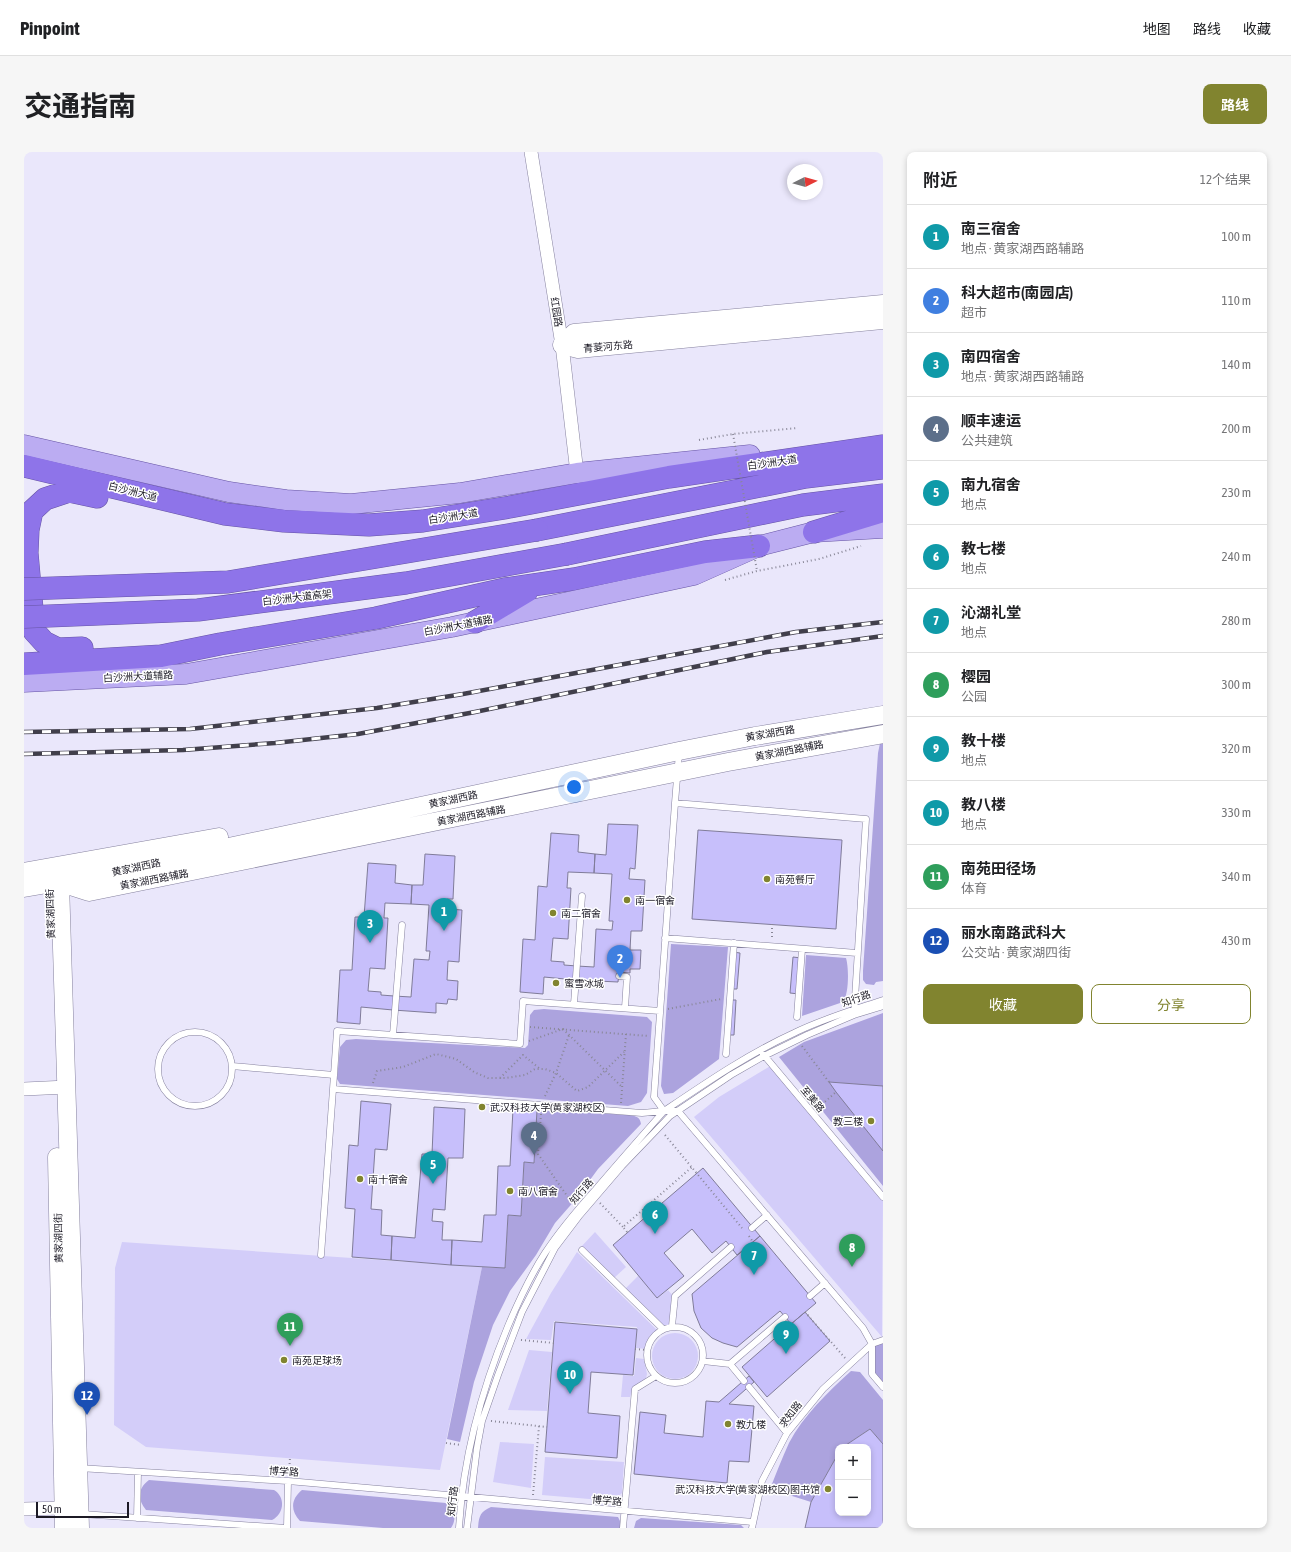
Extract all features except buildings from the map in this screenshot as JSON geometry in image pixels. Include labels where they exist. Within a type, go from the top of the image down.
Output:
[{"type":"highway","name":"白沙洲大道","points":[[24,466],[225,514],[284,521],[369,525],[423,521],[510,508],[669,477],[883,446]]},
{"type":"highway","points":[[24,589],[228,582],[537,530],[669,477],[732,457]]},
{"type":"highway","name":"白沙洲大道","points":[[537,530],[806,477],[883,468]]},
{"type":"highway","points":[[220,644],[58,649],[44,642],[34,631],[27,553],[28,530],[32,511],[45,498],[69,491],[155,509],[225,514]]},
{"type":"highway","points":[[567,554],[803,505],[883,496]]},
{"type":"highway","points":[[814,532],[883,511]]},
{"type":"highway","points":[[567,554],[599,559],[705,552],[759,546]]},
{"type":"highway","points":[[24,664],[161,656],[220,644],[376,618],[505,589],[574,579],[705,552]]},
{"type":"highway","name":"白沙洲大道高架","points":[[24,617],[198,610],[406,583],[567,554]]},
{"type":"highway","points":[[475,622],[537,584]]},
{"type":"main road","points":[[24,445],[229,492],[286,500],[351,504],[460,493],[577,473],[732,457],[883,437]]},
{"type":"main road","name":"白沙洲大道辅路","points":[[24,682],[186,674],[475,622],[694,575],[759,546],[814,532],[883,528]]},
{"type":"street","name":"红园路","points":[[531,152],[562,344],[577,473]]},
{"type":"street","name":"青菱河东路","points":[[562,344],[574,333],[883,304]]},
{"type":"street","name":"青菱河东路","points":[[562,344],[578,349],[883,320]]},
{"type":"street","name":"黄家湖西路","points":[[24,888],[55,878],[218,837],[499,782],[709,736],[883,706]]},
{"type":"street","name":"黄家湖西路","points":[[24,872],[55,878],[755,736],[883,715]]},
{"type":"street","name":"黄家湖西路辅路","points":[[55,878],[89,892],[728,762],[883,734]]},
{"type":"street","points":[[24,898],[55,878]]},
{"type":"street","name":"黄家湖四街","points":[[55,878],[73,1514]]},
{"type":"street","points":[[24,1089],[61,1087]]},
{"type":"street","name":"黄家湖四街","points":[[61,1087],[78,1468],[73,1514],[64,1528]]},
{"type":"street","points":[[24,1509],[73,1514]]},
{"type":"lane","points":[[664,1111],[654,1096],[679,751]]},
{"type":"lane","points":[[675,803],[866,819],[854,1012]]},
{"type":"lane","points":[[574,1004],[582,896]]},
{"type":"lane","points":[[393,1035],[402,925]]},
{"type":"lane","points":[[665,938],[858,953]]},
{"type":"lane","points":[[726,1054],[734,943]]},
{"type":"lane","points":[[797,1017],[802,949]]},
{"type":"lane","points":[[619,976],[627,977],[625,1008]]},
{"type":"lane","name":"知行路","points":[[467,1528],[482,1420],[511,1339],[522,1312],[555,1248],[580,1215],[618,1171],[670,1116],[731,1075],[764,1056],[854,1012],[883,1000]]},
{"type":"lane","points":[[321,1256],[337,1031],[520,1044],[523,1001],[660,1011]]},
{"type":"lane","name":"知行路","points":[[459,1528],[471,1434],[500,1344],[523,1291],[545,1253],[577,1211],[664,1111],[713,1078],[794,1032],[854,1012],[883,1006]]},
{"type":"lane","points":[[187,1032],[200,1032],[212,1036],[222,1043],[229,1054],[232,1066],[231,1078],[226,1089],[218,1098],[208,1104],[196,1106],[185,1104],[174,1099],[165,1091],[160,1081],[158,1069],[160,1056],[166,1046],[175,1037],[187,1032]]},
{"type":"lane","name":"至美路","points":[[760,1050],[883,1197]]},
{"type":"lane","points":[[232,1066],[334,1075]]},
{"type":"lane","points":[[333,1089],[642,1113],[678,1111],[863,1328],[872,1344],[872,1374],[883,1387]]},
{"type":"lane","points":[[752,1228],[767,1215]]},
{"type":"lane","points":[[672,1326],[675,1296],[731,1247]]},
{"type":"lane","points":[[582,1250],[663,1328]]},
{"type":"lane","points":[[810,1296],[825,1283]]},
{"type":"lane","points":[[730,1364],[785,1317]]},
{"type":"lane","points":[[672,1326],[689,1330],[701,1343],[703,1352],[703,1361],[699,1370],[692,1378],[674,1384],[656,1376],[650,1369],[646,1350],[655,1334],[663,1328],[672,1326]]},
{"type":"lane","name":"求知路","points":[[753,1525],[762,1481],[787,1433],[823,1389],[872,1344],[883,1340]]},
{"type":"lane","points":[[703,1361],[730,1364],[744,1381]]},
{"type":"lane","points":[[623,1528],[635,1389],[656,1376]]},
{"type":"lane","points":[[748,1387],[787,1433]]},
{"type":"lane","name":"博学路","points":[[78,1468],[288,1481],[624,1511],[753,1525]]},
{"type":"lane","points":[[137,1518],[138,1472]]},
{"type":"lane","points":[[73,1514],[286,1528],[288,1481]]},
{"type":"path","points":[[699,440],[733,434],[797,428]]},
{"type":"path","points":[[733,434],[757,571]]},
{"type":"path","points":[[725,580],[757,571],[819,559],[867,544]]},
{"type":"path","points":[[771,946],[772,924]]},
{"type":"path","points":[[660,1011],[730,997]]},
{"type":"path","points":[[521,1026],[658,1037]]},
{"type":"path","points":[[563,1029],[622,1087]]},
{"type":"path","points":[[520,1044],[563,1029]]},
{"type":"path","points":[[620,1111],[626,1034]]},
{"type":"path","points":[[569,1035],[556,1073],[542,1105],[538,1154],[577,1211]]},
{"type":"path","points":[[797,1040],[828,1082]]},
{"type":"path","points":[[370,1092],[377,1071],[403,1067],[436,1054],[456,1059],[474,1072],[488,1078],[525,1075],[536,1069],[545,1069],[556,1073],[577,1091],[588,1087],[624,1052]]},
{"type":"path","points":[[500,1078],[523,1055],[540,1069]]},
{"type":"path","points":[[812,1113],[836,1092]]},
{"type":"path","points":[[659,1127],[744,1230]]},
{"type":"path","points":[[623,1227],[692,1167]]},
{"type":"path","points":[[604,1208],[627,1232]]},
{"type":"path","points":[[748,1236],[753,1242]]},
{"type":"path","points":[[805,1312],[850,1364]]},
{"type":"path","points":[[511,1339],[554,1343]]},
{"type":"path","points":[[635,1349],[646,1350]]},
{"type":"path","points":[[500,1423],[547,1427]]},
{"type":"path","points":[[534,1482],[539,1426]]},
{"type":"path","points":[[446,1443],[470,1447]]},
{"type":"path","points":[[288,1481],[290,1458]]},
{"type":"shaded area","points":[[883,742],[883,981],[876,982],[874,985],[866,984],[863,980],[863,971],[878,753],[880,743]]},
{"type":"shaded area","points":[[671,944],[728,947],[719,1059],[673,1093],[664,1094],[661,1086]]},
{"type":"shaded area","points":[[806,955],[846,958],[848,981],[843,1002],[802,1016]]},
{"type":"shaded area","points":[[544,1009],[647,1017],[652,1022],[647,1093],[641,1102],[628,1106],[340,1084],[337,1079],[340,1047],[346,1040],[356,1039],[525,1048],[528,1045],[530,1015],[534,1010]]},
{"type":"shaded area","points":[[883,1013],[883,1186],[779,1057],[804,1042]]},
{"type":"shaded area","points":[[772,1065],[883,1197],[882,1337],[694,1117],[719,1097]]},
{"type":"shaded area","points":[[537,1110],[629,1115],[637,1117],[641,1124],[598,1169],[576,1199],[555,1223],[536,1255],[510,1291],[493,1325],[474,1382],[460,1442],[447,1439],[482,1267],[505,1268],[508,1215],[521,1216],[524,1162],[534,1163]]},
{"type":"shaded area","points":[[595,1232],[626,1267],[614,1278],[581,1247]]},
{"type":"shaded area","points":[[122,1242],[482,1267],[440,1470],[146,1447],[114,1425],[115,1268]]},
{"type":"shaded area","points":[[577,1252],[657,1330],[649,1340],[646,1349],[636,1348],[637,1327],[554,1321],[551,1340],[526,1339],[551,1293]]},
{"type":"shaded area","points":[[639,1275],[657,1298],[668,1290],[674,1297],[670,1325],[664,1327],[625,1289]]},
{"type":"shaded area","points":[[680,1333],[684,1334],[694,1343],[697,1347],[697,1365],[688,1375],[680,1379],[670,1379],[662,1375],[653,1365],[652,1351],[656,1343],[666,1334]]},
{"type":"shaded area","points":[[883,1340],[883,1387],[872,1374],[872,1344]]},
{"type":"shaded area","points":[[529,1350],[552,1352],[547,1411],[508,1410]]},
{"type":"shaded area","points":[[636,1358],[644,1359],[647,1374],[646,1378],[633,1389],[630,1397],[621,1397],[623,1375],[634,1376]]},
{"type":"shaded area","points":[[851,1371],[860,1372],[883,1400],[883,1444],[870,1429],[848,1444],[835,1444],[835,1459],[811,1502],[770,1489],[789,1443],[801,1423],[825,1396]]},
{"type":"shaded area","points":[[500,1442],[534,1444],[531,1488],[493,1482]]},
{"type":"shaded area","points":[[545,1457],[624,1462],[622,1493],[613,1501],[542,1495]]},
{"type":"shaded area","points":[[149,1480],[274,1490],[278,1493],[282,1501],[281,1510],[272,1520],[146,1510],[141,1502],[140,1494],[145,1483]]},
{"type":"shaded area","points":[[302,1490],[446,1503],[453,1511],[454,1521],[451,1528],[383,1528],[300,1521],[293,1509],[293,1505],[298,1493]]},
{"type":"shaded area","points":[[491,1507],[618,1517],[620,1521],[620,1528],[478,1528],[481,1515],[484,1511]]},
{"type":"shaded area","points":[[641,1518],[741,1525],[744,1528],[634,1528],[636,1521]]},
{"type":"railway","points":[[24,732],[190,729],[377,708],[463,694],[796,632],[883,622]]},
{"type":"railway","points":[[24,754],[183,750],[275,743],[358,734],[475,712],[767,652],[883,636]]},
{"type":"place","name":"南苑餐厅","points":[[767,879]]},
{"type":"place","name":"南一宿舍","points":[[627,900]]},
{"type":"place","name":"南二宿舍","points":[[553,913]]},
{"type":"place","name":"南三宿舍","points":[[444,931]]},
{"type":"place","name":"南四宿舍","points":[[370,943]]},
{"type":"place","name":"科大超市(南园店)","points":[[620,978]]},
{"type":"place","name":"蜜雪冰城","points":[[556,983]]},
{"type":"place","name":"武汉科技大学(黄家湖校区)","points":[[482,1107]]},
{"type":"place","name":"教三楼","points":[[871,1121]]},
{"type":"place","name":"顺丰速运","points":[[534,1155]]},
{"type":"place","name":"南十宿舍","points":[[360,1179]]},
{"type":"place","name":"南九宿舍","points":[[433,1184]]},
{"type":"place","name":"南八宿舍","points":[[510,1191]]},
{"type":"place","name":"教七楼","points":[[655,1234]]},
{"type":"place","name":"樱园","points":[[852,1267]]},
{"type":"place","name":"沁湖礼堂","points":[[754,1275]]},
{"type":"place","name":"南苑田径场","points":[[290,1346]]},
{"type":"place","name":"教十楼","points":[[786,1354]]},
{"type":"place","name":"南苑足球场","points":[[284,1360]]},
{"type":"place","name":"教八楼","points":[[570,1394]]},
{"type":"place","name":"丽水南路武科大","points":[[87,1415]]},
{"type":"place","name":"教九楼","points":[[728,1424]]},
{"type":"place","name":"武汉科技大学(黄家湖校区)图书馆","points":[[828,1489]]}]
